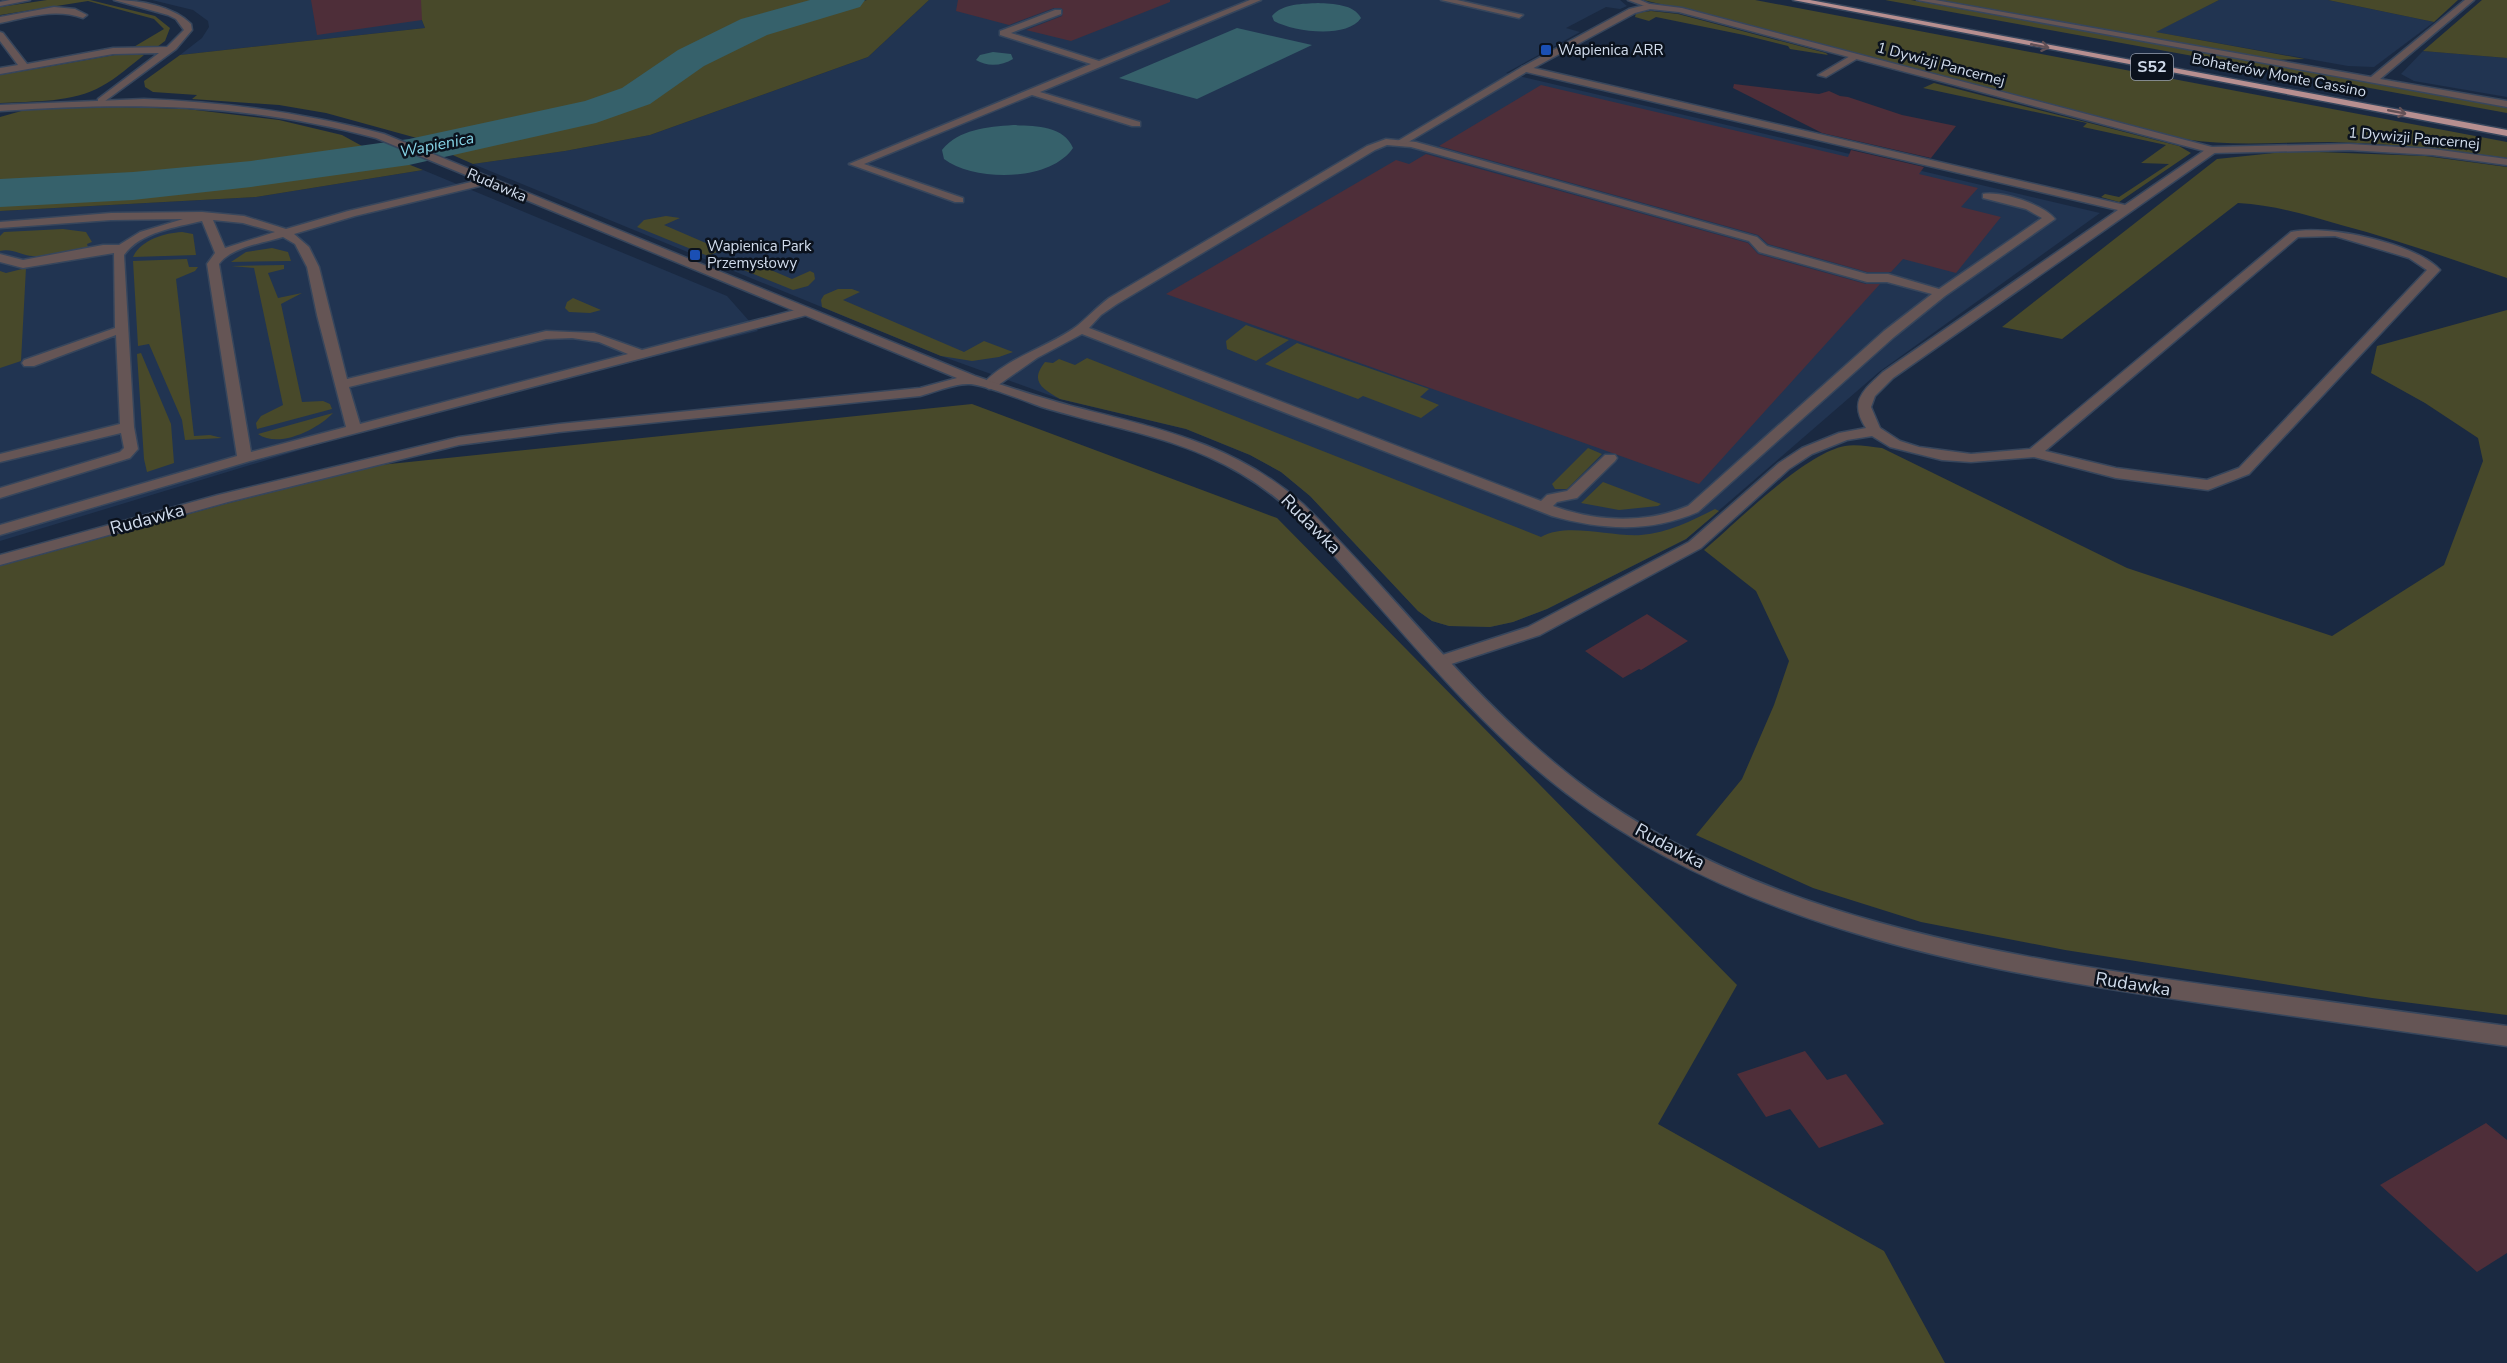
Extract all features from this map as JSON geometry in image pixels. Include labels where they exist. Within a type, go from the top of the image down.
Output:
[{"type":"highway","name":"Bohaterów Monte Cassino","points":[[1797,0],[2507,133]]},
{"type":"highway","name":"Bohaterów Monte Cassino","points":[[1843,0],[2507,122]]},
{"type":"street","points":[[0,4],[27,0]]},
{"type":"street","points":[[102,101],[180,41],[188,30],[184,21],[179,17],[118,0]]},
{"type":"street","points":[[959,200],[854,164],[1257,0]]},
{"type":"street","points":[[1445,0],[1519,15]]},
{"type":"street","points":[[1632,0],[1650,6]]},
{"type":"street","points":[[1921,0],[2507,104]]},
{"type":"street","points":[[2373,80],[2470,0]]},
{"type":"street","name":"1 Dywizji Pancernej","points":[[1401,142],[1632,10],[1650,6],[1678,10],[2212,150],[2349,147],[2422,151],[2507,162]]},
{"type":"street","points":[[0,20],[66,9],[76,10],[82,15]]},
{"type":"street","points":[[1058,12],[1003,33],[1100,64]]},
{"type":"street","points":[[0,35],[24,66]]},
{"type":"street","points":[[0,71],[112,47],[169,50]]},
{"type":"street","points":[[1823,75],[1856,57]]},
{"type":"street","points":[[1526,69],[2127,209]]},
{"type":"street","points":[[1032,92],[1136,124]]},
{"type":"street","name":"Rudawka","points":[[0,108],[102,101],[200,104],[257,108],[331,121],[380,136],[803,312],[979,382],[1060,408],[1180,439],[1217,453],[1269,483],[1304,513],[1439,662],[1543,766],[1607,812],[1684,855],[1780,898],[1869,929],[1996,961],[2117,983],[2507,1036]]},
{"type":"street","points":[[979,382],[1081,329],[1097,312],[1113,301],[1371,148],[1386,142],[1401,142],[1753,239],[1763,249],[1775,253],[1867,278],[1888,278],[1941,293]]},
{"type":"street","points":[[2034,453],[2295,234],[2336,233],[2413,255],[2434,270],[2244,471],[2208,485],[2116,473],[2034,453],[1971,458],[1916,452],[1895,444],[1875,431],[1864,416],[1864,404],[1870,393],[1888,375],[2212,150]]},
{"type":"street","points":[[245,458],[214,260],[221,254],[240,246],[352,213],[488,181]]},
{"type":"street","points":[[1081,329],[1572,518],[1624,523],[1657,521],[1682,515],[1693,509],[1826,393],[1888,334],[1941,293],[2049,219],[2036,209],[1987,196]]},
{"type":"street","points":[[0,258],[23,264],[103,249],[121,241],[206,216]]},
{"type":"street","points":[[206,216],[221,254]]},
{"type":"street","points":[[0,225],[98,218],[206,216],[253,221],[286,233],[299,242],[316,277],[322,310],[354,429]]},
{"type":"street","points":[[0,493],[125,455],[131,449],[127,427],[121,330],[118,255],[121,241],[110,225],[98,218]]},
{"type":"street","points":[[0,530],[245,458],[803,312]]},
{"type":"street","points":[[29,363],[121,330]]},
{"type":"street","points":[[341,385],[546,335],[575,333],[592,335],[607,339],[639,354]]},
{"type":"street","name":"Rudawka","points":[[0,560],[223,498],[459,441],[559,428],[920,393],[979,382]]},
{"type":"street","points":[[0,458],[127,427]]},
{"type":"street","points":[[1439,662],[1534,631],[1695,545],[1784,466],[1807,451],[1844,436],[1875,431]]},
{"type":"street","points":[[1544,507],[1552,498],[1572,495],[1610,458]]},
{"type":"shaded area","points":[[47,0],[90,0],[155,16],[170,28],[165,41],[157,47],[132,48],[164,29],[154,19],[88,1],[0,15],[0,7]]},
{"type":"shaded area","points":[[152,0],[414,0],[425,28],[180,55],[202,38],[209,27],[208,21],[193,10]]},
{"type":"shaded area","points":[[414,0],[827,0],[756,21],[722,34],[635,88],[595,105],[537,120],[424,140],[326,113],[279,105],[192,99],[197,95],[153,92],[145,87],[144,81],[180,55],[425,28]]},
{"type":"shaded area","points":[[867,0],[929,0],[868,57],[650,135],[565,151],[473,164],[439,149],[612,116],[658,97],[730,47],[769,29]]},
{"type":"shaded area","points":[[929,0],[1620,0],[1627,6],[1620,9],[1606,7],[1566,28],[1580,32],[1506,73],[2100,213],[1879,372],[1686,539],[1547,609],[1513,622],[1490,627],[1449,626],[1432,621],[1418,611],[1310,496],[1281,472],[1250,455],[1186,429],[1060,399],[941,356],[473,164],[565,151],[650,135],[868,57]]},
{"type":"shaded area","points":[[1643,0],[1755,0],[2507,142],[2507,158],[2374,144],[2238,143],[2184,139],[1729,20]]},
{"type":"shaded area","points":[[1885,0],[1911,0],[2507,106],[2507,113]]},
{"type":"shaded area","points":[[1929,0],[2219,0],[2156,32],[2305,59],[2267,60]]},
{"type":"shaded area","points":[[2219,0],[2328,0],[2434,22],[2374,67],[2348,66],[2155,32]]},
{"type":"shaded area","points":[[2328,0],[2458,0],[2434,22]]},
{"type":"shaded area","points":[[2482,0],[2507,0],[2507,58],[2423,51]]},
{"type":"shaded area","points":[[1318,3],[1348,7],[1358,13],[1361,18],[1354,25],[1344,29],[1320,32],[1283,25],[1274,21],[1272,16],[1287,6]]},
{"type":"shaded area","points":[[1651,11],[1678,14],[1828,55],[1790,49],[1788,46],[1744,35],[1656,17],[1649,21],[1635,17],[1636,13]]},
{"type":"shaded area","points":[[1237,28],[1312,45],[1197,99],[1119,78]]},
{"type":"shaded area","points":[[2423,51],[2507,58],[2507,97],[2414,81],[2401,74]]},
{"type":"shaded area","points":[[993,52],[1011,54],[1013,59],[995,65],[976,60],[980,55]]},
{"type":"shaded area","points":[[126,53],[144,55],[113,79],[91,92],[52,100],[0,103],[0,75]]},
{"type":"shaded area","points":[[1934,83],[2179,146],[2191,153],[2119,202],[2101,197],[2105,194],[2119,197],[2169,164],[2141,163],[2166,145],[2083,127],[2087,123],[1923,88]]},
{"type":"shaded area","points":[[89,106],[187,109],[279,120],[342,135],[362,146],[350,154],[225,172],[0,187],[0,117],[25,110]]},
{"type":"shaded area","points":[[1013,125],[1048,128],[1056,131],[1069,140],[1073,148],[1062,159],[1048,167],[1012,175],[974,172],[944,159],[942,150],[965,133],[984,128]]},
{"type":"shaded area","points":[[2292,151],[2425,156],[2507,167],[2507,278],[2404,243],[2316,218],[2277,208],[2238,203],[2062,339],[2002,327],[2217,159]]},
{"type":"shaded area","points":[[392,158],[423,170],[256,197],[0,211],[0,199],[143,191]]},
{"type":"shaded area","points":[[423,170],[727,296],[758,331],[392,422],[0,541],[0,211],[256,197]]},
{"type":"shaded area","points":[[666,216],[680,218],[664,225],[722,250],[708,256],[637,227],[644,220]]},
{"type":"shaded area","points":[[63,229],[86,232],[92,242],[87,244],[88,247],[46,256],[28,255],[8,250],[0,251],[0,236],[4,232]]},
{"type":"shaded area","points":[[182,232],[193,234],[196,255],[133,257],[147,242],[168,234]]},
{"type":"shaded area","points":[[272,248],[288,252],[291,261],[231,262],[246,252]]},
{"type":"shaded area","points":[[743,258],[792,279],[810,271],[814,273],[815,279],[808,286],[793,290],[729,264]]},
{"type":"shaded area","points":[[187,259],[189,267],[198,267],[195,271],[176,279],[194,436],[210,435],[222,438],[185,440],[182,420],[149,344],[138,346],[133,261]]},
{"type":"shaded area","points":[[284,265],[284,269],[268,273],[278,298],[302,293],[281,304],[302,402],[323,401],[330,404],[332,409],[257,429],[256,423],[261,416],[283,405],[254,268],[231,266]]},
{"type":"shaded area","points":[[26,268],[21,361],[0,368],[0,271],[6,273]]},
{"type":"shaded area","points":[[838,289],[852,289],[860,292],[843,300],[964,352],[984,341],[1013,352],[999,357],[972,361],[941,356],[822,307],[821,300],[824,295]]},
{"type":"shaded area","points":[[573,298],[601,310],[590,313],[569,312],[565,308],[567,302]]},
{"type":"shaded area","points":[[2507,310],[2507,1015],[2372,998],[2065,950],[1921,922],[1813,888],[1696,835],[1742,779],[1774,705],[1789,661],[1756,591],[1704,550],[1791,475],[1811,461],[1829,451],[1845,446],[1882,448],[2127,568],[2332,636],[2444,565],[2483,461],[2478,438],[2425,403],[2371,373],[2377,346]]},
{"type":"shaded area","points":[[1246,325],[1289,340],[1256,361],[1227,349],[1226,341]]},
{"type":"shaded area","points":[[1297,343],[1429,389],[1420,397],[1439,405],[1421,418],[1363,396],[1358,399],[1265,364]]},
{"type":"shaded area","points":[[141,353],[171,424],[174,463],[147,472],[144,459],[137,354]]},
{"type":"shaded area","points":[[1087,358],[1541,537],[1551,533],[1576,530],[1629,535],[1651,534],[1679,526],[1715,509],[1719,511],[1686,539],[1547,609],[1513,622],[1490,627],[1449,626],[1432,621],[1418,611],[1310,496],[1281,472],[1250,455],[1186,429],[1060,399],[1048,392],[1038,380],[1040,369],[1045,362],[1053,363],[1059,359],[1075,365]]},
{"type":"shaded area","points":[[972,404],[1277,518],[1737,985],[1658,1124],[1884,1251],[1945,1363],[0,1363],[0,566],[225,504],[380,465]]},
{"type":"shaded area","points":[[333,413],[318,425],[298,435],[276,439],[258,434]]},
{"type":"shaded area","points":[[1588,448],[1602,454],[1567,489],[1555,489],[1552,484]]},
{"type":"shaded area","points":[[1603,482],[1661,504],[1619,510],[1581,503]]},
{"type":"building","points":[[311,0],[421,0],[422,20],[317,35]]},
{"type":"building","points":[[958,0],[1170,0],[1170,2],[1071,41],[1026,30],[1062,16],[1061,8],[1054,8],[1009,25],[956,11]]},
{"type":"building","points":[[1734,84],[1819,94],[1829,91],[1902,115],[1956,126],[1931,158],[1822,133],[1733,88]]},
{"type":"building","points":[[1541,85],[1848,157],[1851,150],[1924,167],[1919,174],[1978,188],[1961,207],[2001,217],[1956,273],[1903,259],[1891,272],[1867,272],[1768,244],[1758,235],[1439,146]]},
{"type":"building","points":[[1426,154],[1748,243],[1758,254],[1866,284],[1880,284],[1699,484],[1166,294],[1396,160],[1409,164]]},
{"type":"building","points":[[1647,614],[1688,641],[1641,670],[1623,678],[1585,651]]},
{"type":"building","points":[[1805,1051],[1827,1080],[1846,1074],[1884,1124],[1819,1148],[1790,1109],[1766,1117],[1737,1074]]},
{"type":"building","points":[[2486,1123],[2507,1140],[2507,1253],[2477,1272],[2380,1185]]},
{"type":"waterway","name":"Wapienica","points":[[0,193],[133,186],[251,174],[409,152],[596,111],[636,96],[691,58],[754,27],[848,0]]},
{"type":"place","name":"Wapienica ARR","points":[[1546,50]]},
{"type":"place","name":"Wapienica Park Przemysłowy","points":[[695,255]]}]
